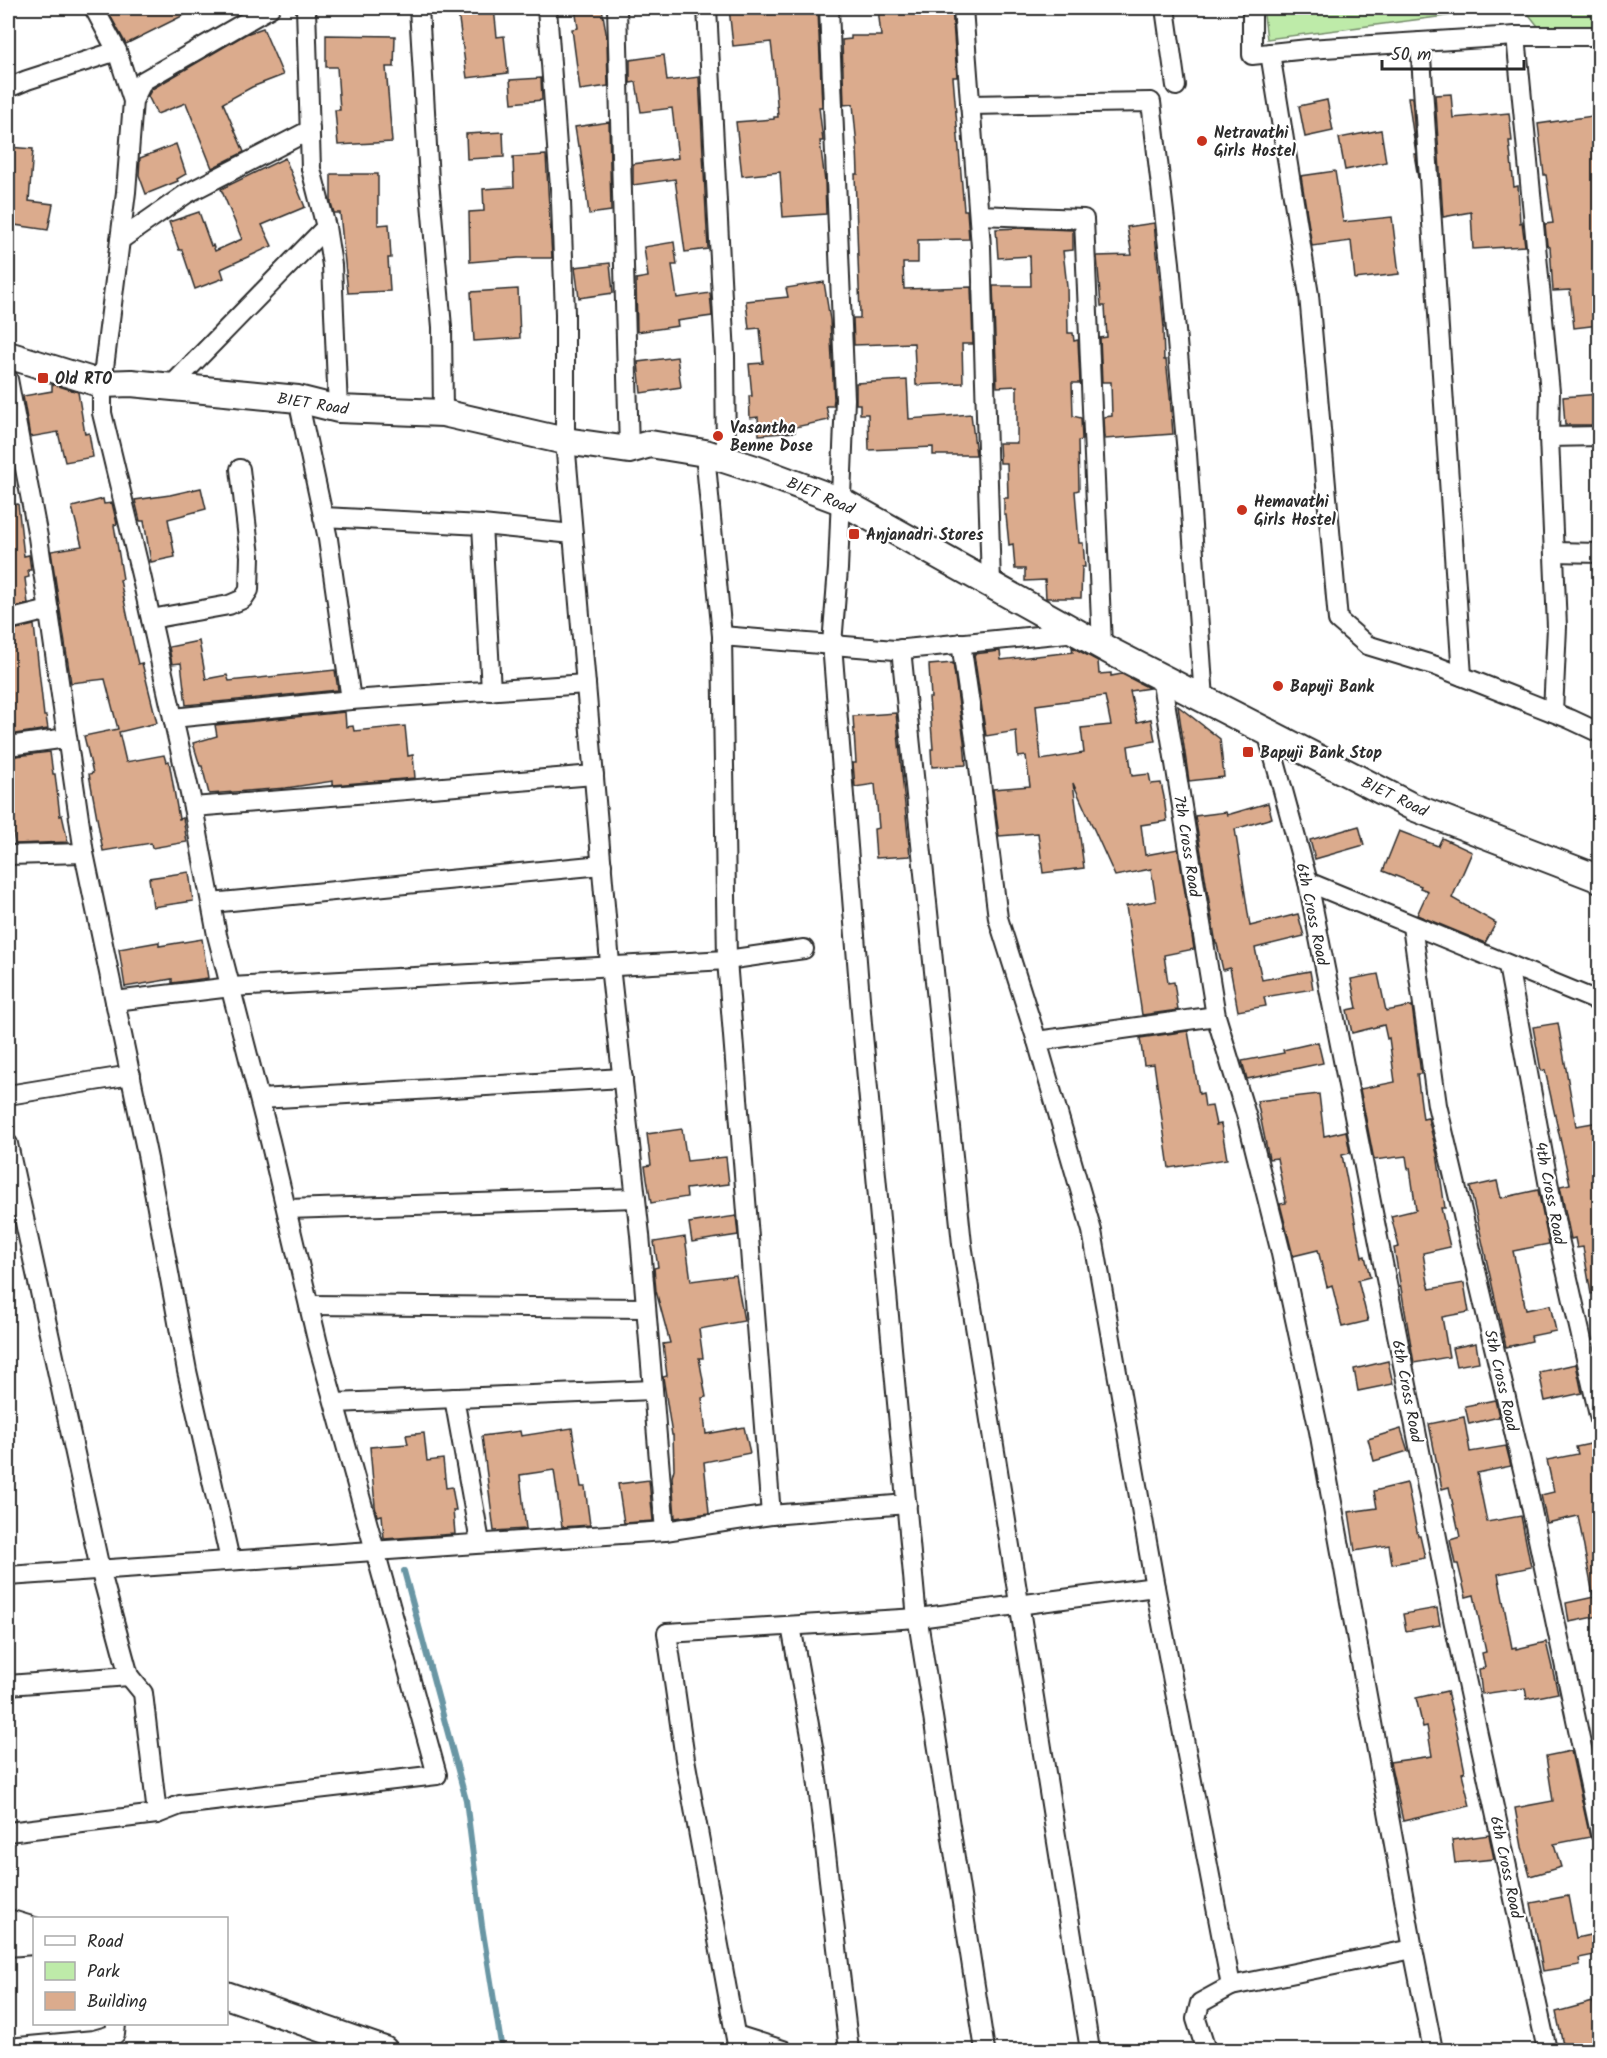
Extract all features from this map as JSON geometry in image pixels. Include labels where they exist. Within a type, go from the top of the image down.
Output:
[{"type":"street","points":[[93,8],[117,51],[133,101]]},
{"type":"street","points":[[8,1832],[157,1814],[180,1805],[437,1775],[309,1305],[211,903],[193,807],[102,413],[102,384],[126,192],[133,101],[142,81],[270,8]]},
{"type":"street","points":[[306,8],[311,169],[326,227],[332,266],[338,408]]},
{"type":"street","points":[[419,8],[429,180],[442,327],[443,413]]},
{"type":"street","points":[[547,8],[561,202],[565,314],[565,441],[610,965],[636,1198],[665,1531]]},
{"type":"street","points":[[617,8],[629,450]]},
{"type":"street","points":[[707,8],[725,357],[716,456],[722,636],[727,960],[771,1515]]},
{"type":"street","points":[[829,8],[845,399],[838,569],[832,644],[862,1024],[918,1618],[985,2050]]},
{"type":"street","points":[[963,8],[979,215],[991,584]]},
{"type":"street","points":[[1166,8],[1176,86]]},
{"type":"street","points":[[1252,8],[1252,55],[1516,36],[1599,36]]},
{"type":"street","points":[[1516,36],[1549,381],[1549,437],[1557,627],[1553,712]]},
{"type":"street","points":[[1420,42],[1462,676]]},
{"type":"street","points":[[8,88],[117,51]]},
{"type":"street","points":[[1270,53],[1309,295],[1338,620],[1367,645],[1462,676],[1599,733]]},
{"type":"street","points":[[970,105],[1151,102],[1170,263],[1204,699]]},
{"type":"street","points":[[120,240],[186,194],[310,130]]},
{"type":"street","points":[[979,215],[1084,219],[1102,646]]},
{"type":"street","points":[[170,387],[326,227]]},
{"type":"street","name":"BIET Road","points":[[8,355],[102,384],[131,383],[298,399],[338,408],[443,413],[565,441],[629,450],[650,444],[716,456],[841,501],[1102,646],[1413,807],[1599,879]]},
{"type":"street","points":[[8,379],[38,537],[84,853],[148,1159],[187,1371],[230,1560]]},
{"type":"street","points":[[298,399],[323,517],[351,700]]},
{"type":"street","points":[[1549,437],[1599,436]]},
{"type":"street","points":[[151,619],[229,605],[243,599],[249,590],[250,556],[240,469]]},
{"type":"street","points":[[323,517],[482,525],[573,534]]},
{"type":"street","points":[[482,525],[490,691]]},
{"type":"street","points":[[1554,552],[1599,553]]},
{"type":"street","points":[[8,620],[48,610]]},
{"type":"street","points":[[722,636],[895,650],[1077,632]]},
{"type":"street","points":[[961,643],[998,918],[1037,1041],[1092,1231],[1155,1587],[1231,1986]]},
{"type":"street","points":[[901,649],[962,1244],[1090,2050]]},
{"type":"street","name":"7th Cross Road","points":[[1161,677],[1216,1016],[1247,1118],[1274,1227],[1319,1431],[1413,1950]]},
{"type":"street","points":[[173,718],[351,700],[586,684]]},
{"type":"street","name":"6th Cross Road","points":[[1267,732],[1308,882],[1454,1624],[1547,2050]]},
{"type":"street","points":[[8,746],[67,738]]},
{"type":"street","points":[[193,807],[594,775]]},
{"type":"street","points":[[8,855],[84,853]]},
{"type":"street","points":[[211,903],[602,865]]},
{"type":"street","points":[[1308,882],[1599,1002]]},
{"type":"street","name":"5th Cross Road","points":[[1412,926],[1437,1105],[1527,1487],[1599,1833]]},
{"type":"street","points":[[115,1002],[231,987],[727,960],[804,949]]},
{"type":"street","name":"4th Cross Road","points":[[1508,964],[1557,1230],[1599,1420]]},
{"type":"street","points":[[1037,1041],[1216,1016]]},
{"type":"street","points":[[8,1095],[130,1075]]},
{"type":"street","points":[[260,1099],[622,1078]]},
{"type":"street","points":[[8,1144],[100,1569],[129,1676],[143,1693],[157,1814]]},
{"type":"street","points":[[287,1209],[636,1198]]},
{"type":"street","points":[[309,1305],[646,1308]]},
{"type":"street","points":[[335,1403],[653,1390]]},
{"type":"street","points":[[454,1398],[480,1542]]},
{"type":"street","points":[[8,1576],[665,1531],[771,1515],[907,1504]]},
{"type":"street","points":[[783,2050],[737,2043],[686,1760],[667,1633],[918,1618],[1155,1587]]},
{"type":"street","points":[[791,1626],[814,1752],[849,2050]]},
{"type":"street","points":[[8,1686],[129,1676]]},
{"type":"street","points":[[8,1923],[33,1931]]},
{"type":"street","points":[[8,1947],[33,1945]]},
{"type":"street","points":[[1206,2050],[1196,2019],[1200,2003],[1231,1986],[1413,1950],[1432,2050]]},
{"type":"street","points":[[228,1996],[384,2050]]},
{"type":"street","points":[[8,2049],[94,2040],[115,2034],[116,2025]]},
{"type":"green space","points":[[1263,8],[1475,8],[1476,12],[1267,39]]},
{"type":"green space","points":[[1526,8],[1599,8],[1599,25],[1545,35]]},
{"type":"building","points":[[106,8],[198,8],[126,44]]},
{"type":"building","points":[[494,8],[497,37],[504,36],[508,73],[467,78],[458,12]]},
{"type":"building","points":[[575,8],[602,8],[607,39],[608,86],[580,90],[572,29],[578,28]]},
{"type":"building","points":[[729,8],[763,8],[764,14],[818,10],[822,107],[819,107],[823,141],[820,141],[826,214],[783,217],[780,172],[742,176],[736,122],[778,117],[775,76],[771,42],[733,46]]},
{"type":"building","points":[[878,8],[952,8],[957,77],[953,77],[964,210],[967,210],[969,239],[918,240],[918,263],[903,263],[904,289],[971,287],[973,344],[962,344],[963,383],[916,385],[914,343],[854,345],[853,318],[860,318],[855,174],[858,174],[857,147],[853,104],[844,105],[842,40],[851,39],[851,36],[881,36]]},
{"type":"building","points":[[263,28],[283,75],[252,87],[223,103],[244,152],[212,168],[186,103],[157,114],[148,96],[152,89],[246,34]]},
{"type":"building","points":[[326,35],[395,36],[394,67],[386,67],[392,142],[338,145],[335,110],[340,110],[337,67],[326,67]]},
{"type":"building","points":[[664,55],[667,81],[699,77],[708,249],[685,252],[675,179],[633,185],[633,164],[678,158],[672,108],[641,112],[636,82],[630,83],[630,60]]},
{"type":"building","points":[[541,78],[542,100],[512,103],[510,80]]},
{"type":"building","points":[[1451,94],[1453,118],[1509,113],[1512,141],[1509,141],[1514,187],[1518,186],[1520,223],[1522,222],[1525,246],[1473,249],[1471,212],[1443,217],[1435,95]]},
{"type":"building","points":[[1408,97],[1412,97],[1418,178],[1414,154],[1416,154]]},
{"type":"building","points":[[1327,100],[1333,131],[1305,137],[1299,106]]},
{"type":"building","points":[[1599,115],[1599,244],[1595,244],[1599,325],[1574,328],[1570,290],[1553,291],[1550,247],[1547,245],[1545,224],[1553,223],[1538,124]]},
{"type":"building","points":[[609,122],[611,211],[589,214],[580,146],[578,146],[575,127]]},
{"type":"building","points":[[1381,130],[1386,162],[1345,170],[1339,138]]},
{"type":"building","points":[[503,132],[504,157],[467,159],[466,134]]},
{"type":"building","points":[[176,144],[186,174],[177,179],[178,181],[146,194],[139,175],[140,158]]},
{"type":"building","points":[[8,147],[33,149],[29,201],[53,204],[48,230],[8,224],[13,178],[8,177]]},
{"type":"building","points":[[546,155],[552,258],[470,262],[469,212],[484,211],[483,189],[514,187],[513,157]]},
{"type":"building","points":[[285,158],[305,207],[262,225],[272,246],[221,269],[224,278],[195,289],[182,250],[179,250],[169,222],[199,212],[211,246],[213,245],[215,251],[242,239],[221,189]]},
{"type":"building","points":[[1335,171],[1343,222],[1392,217],[1399,274],[1355,279],[1351,241],[1312,246],[1301,176]]},
{"type":"building","points":[[331,174],[378,174],[378,225],[389,224],[390,291],[348,293],[340,213],[334,213],[331,203]]},
{"type":"building","points":[[1154,223],[1164,328],[1164,360],[1166,360],[1173,434],[1105,439],[1104,417],[1112,416],[1111,382],[1102,382],[1100,338],[1107,337],[1105,306],[1101,306],[1097,256],[1132,255],[1127,227]]},
{"type":"building","points":[[996,229],[1073,230],[1073,250],[1063,251],[1067,287],[1068,333],[1073,333],[1074,341],[1078,340],[1080,383],[1072,383],[1073,416],[1081,418],[1082,440],[1078,441],[1079,490],[1075,491],[1079,543],[1083,543],[1085,567],[1082,567],[1081,598],[1046,598],[1045,580],[1025,581],[1025,569],[1015,569],[1013,544],[1009,545],[1006,515],[1004,515],[1004,498],[1008,498],[1007,463],[1000,463],[999,443],[1017,443],[1017,386],[997,387],[993,286],[1031,286],[1030,256],[998,258]]},
{"type":"building","points":[[674,242],[677,265],[672,265],[677,298],[710,293],[712,316],[677,321],[678,326],[637,332],[636,279],[648,277],[644,247]]},
{"type":"building","points":[[610,263],[613,293],[579,298],[575,267]]},
{"type":"building","points":[[824,282],[830,320],[834,399],[833,406],[826,406],[829,420],[795,427],[795,432],[759,435],[758,417],[750,418],[749,396],[752,396],[749,364],[763,363],[760,328],[749,329],[746,301],[788,297],[786,288]]},
{"type":"building","points":[[518,289],[520,338],[474,341],[471,292]]},
{"type":"building","points":[[677,357],[681,387],[641,393],[638,362]]},
{"type":"building","points":[[907,380],[909,419],[971,414],[976,455],[933,455],[933,447],[869,450],[868,414],[860,414],[860,404],[856,404],[856,383]]},
{"type":"building","points":[[52,384],[78,392],[85,434],[89,433],[93,457],[65,462],[58,432],[30,437],[23,396],[52,391]]},
{"type":"building","points":[[1599,394],[1599,425],[1565,425],[1563,397]]},
{"type":"building","points":[[201,488],[206,509],[168,519],[175,557],[151,562],[144,521],[140,521],[135,500]]},
{"type":"building","points":[[103,499],[104,504],[112,503],[117,524],[114,525],[123,579],[120,580],[138,664],[142,663],[157,723],[119,732],[126,762],[164,755],[166,762],[169,761],[179,819],[183,818],[187,842],[152,848],[151,843],[103,851],[89,774],[93,773],[84,736],[118,729],[105,679],[71,683],[51,551],[82,546],[72,507]]},
{"type":"building","points":[[18,504],[24,556],[29,555],[31,570],[28,570],[29,577],[25,578],[28,604],[8,609],[8,505]]},
{"type":"building","points":[[34,625],[44,716],[46,716],[48,729],[8,735],[8,631]]},
{"type":"building","points":[[199,641],[206,679],[227,675],[229,681],[335,670],[338,690],[186,705],[181,663],[172,664],[169,647]]},
{"type":"building","points":[[1072,647],[1098,661],[1099,674],[1111,673],[1111,676],[1122,674],[1149,688],[1130,691],[1137,722],[1151,719],[1155,741],[1128,746],[1132,776],[1149,774],[1151,784],[1161,783],[1164,797],[1167,821],[1141,825],[1145,855],[1178,849],[1194,949],[1164,955],[1168,983],[1174,982],[1178,1010],[1142,1015],[1126,906],[1156,901],[1151,869],[1115,876],[1073,783],[1084,868],[1043,873],[1038,833],[999,836],[993,789],[1030,786],[1026,756],[1018,757],[1016,731],[986,736],[974,654],[1000,651],[1001,660],[1073,652]],"holes":[[[1105,696],[1111,725],[1081,728],[1084,753],[1041,760],[1036,705]]]},
{"type":"building","points":[[953,663],[966,765],[932,767],[929,665]]},
{"type":"building","points":[[1178,706],[1220,739],[1224,777],[1189,781]]},
{"type":"building","points":[[345,712],[346,727],[353,726],[354,731],[405,726],[408,756],[413,755],[415,778],[333,785],[333,781],[286,788],[209,794],[193,743],[217,736],[215,725]]},
{"type":"building","points":[[896,713],[910,856],[876,858],[874,829],[879,828],[875,784],[855,787],[853,716]]},
{"type":"building","points":[[50,752],[60,816],[62,815],[68,842],[15,844],[8,757]]},
{"type":"building","points":[[1268,803],[1272,818],[1235,829],[1250,926],[1298,914],[1304,936],[1255,948],[1262,980],[1310,971],[1313,989],[1264,997],[1266,1006],[1238,1011],[1230,968],[1223,970],[1216,944],[1195,816],[1226,812],[1227,815]]},
{"type":"building","points":[[1359,826],[1364,845],[1315,859],[1310,840]]},
{"type":"building","points":[[1399,831],[1438,846],[1442,838],[1472,852],[1452,898],[1496,923],[1485,943],[1417,915],[1428,891],[1383,871]]},
{"type":"building","points":[[189,872],[193,901],[153,907],[149,878]]},
{"type":"building","points":[[202,939],[208,978],[172,983],[172,979],[125,987],[119,949],[159,942],[159,946]]},
{"type":"building","points":[[1378,974],[1386,1011],[1412,1006],[1421,1074],[1417,1074],[1423,1119],[1428,1118],[1437,1154],[1445,1208],[1441,1208],[1450,1247],[1423,1253],[1428,1283],[1430,1289],[1464,1283],[1469,1312],[1442,1317],[1449,1357],[1414,1363],[1394,1248],[1399,1247],[1391,1216],[1416,1210],[1410,1168],[1408,1169],[1406,1156],[1374,1160],[1360,1089],[1395,1082],[1389,1038],[1387,1039],[1384,1025],[1352,1033],[1347,1010],[1357,1008],[1351,979]]},
{"type":"building","points":[[1558,1023],[1576,1126],[1599,1122],[1599,1293],[1591,1294],[1583,1247],[1577,1248],[1575,1238],[1571,1239],[1560,1186],[1570,1184],[1545,1070],[1541,1071],[1533,1027]]},
{"type":"building","points":[[1188,1031],[1199,1094],[1203,1093],[1205,1107],[1212,1106],[1216,1125],[1221,1124],[1227,1159],[1169,1168],[1154,1064],[1144,1065],[1140,1038]]},
{"type":"building","points":[[1318,1042],[1323,1063],[1247,1079],[1242,1061],[1284,1053],[1283,1050]]},
{"type":"building","points":[[1319,1094],[1324,1136],[1346,1131],[1350,1153],[1342,1155],[1362,1257],[1365,1256],[1370,1277],[1358,1280],[1368,1321],[1342,1327],[1332,1285],[1327,1287],[1318,1250],[1293,1256],[1280,1204],[1286,1203],[1277,1158],[1269,1159],[1257,1101]]},
{"type":"building","points":[[682,1129],[687,1161],[726,1157],[729,1184],[686,1189],[687,1197],[651,1203],[645,1166],[651,1165],[647,1134]]},
{"type":"building","points":[[1497,1181],[1501,1198],[1538,1190],[1549,1244],[1513,1251],[1526,1310],[1550,1305],[1556,1331],[1531,1336],[1532,1341],[1506,1347],[1470,1187]]},
{"type":"building","points":[[736,1216],[738,1235],[692,1242],[689,1223]]},
{"type":"building","points":[[685,1237],[691,1281],[736,1275],[744,1321],[699,1329],[703,1358],[699,1358],[706,1397],[702,1398],[706,1434],[744,1427],[750,1453],[704,1462],[709,1513],[675,1518],[672,1477],[674,1469],[673,1435],[663,1377],[667,1376],[663,1344],[670,1343],[656,1291],[654,1268],[658,1267],[654,1242]]},
{"type":"building","points":[[1476,1343],[1479,1362],[1456,1366],[1452,1348]]},
{"type":"building","points":[[1388,1361],[1393,1384],[1358,1391],[1354,1369]]},
{"type":"building","points":[[1576,1364],[1582,1393],[1545,1401],[1539,1372]]},
{"type":"building","points":[[1495,1400],[1499,1417],[1469,1424],[1465,1406]]},
{"type":"building","points":[[1464,1417],[1470,1452],[1506,1446],[1511,1466],[1477,1473],[1487,1522],[1521,1516],[1531,1567],[1498,1574],[1512,1648],[1546,1642],[1558,1693],[1527,1699],[1525,1688],[1482,1694],[1479,1669],[1485,1668],[1482,1653],[1486,1652],[1474,1595],[1466,1597],[1458,1564],[1455,1564],[1450,1540],[1460,1537],[1449,1487],[1442,1489],[1429,1424]]},
{"type":"building","points":[[572,1428],[581,1487],[585,1487],[590,1525],[562,1527],[554,1470],[520,1475],[526,1529],[494,1531],[482,1436],[520,1431],[521,1436]]},
{"type":"building","points":[[1401,1429],[1408,1451],[1374,1461],[1368,1439]]},
{"type":"building","points":[[424,1433],[427,1461],[443,1459],[446,1488],[452,1487],[456,1510],[453,1510],[455,1534],[384,1539],[382,1515],[377,1516],[375,1506],[370,1447],[408,1444],[406,1435]]},
{"type":"building","points":[[1595,1443],[1599,1466],[1599,1594],[1593,1595],[1578,1516],[1547,1523],[1541,1495],[1554,1492],[1547,1460],[1578,1454],[1576,1447]]},
{"type":"building","points":[[649,1480],[653,1521],[624,1523],[618,1484]]},
{"type":"building","points":[[1407,1483],[1425,1558],[1392,1564],[1389,1545],[1355,1551],[1349,1512],[1377,1508],[1374,1491]]},
{"type":"building","points":[[1599,1596],[1599,1616],[1569,1622],[1566,1603]]},
{"type":"building","points":[[1437,1608],[1440,1625],[1406,1631],[1403,1614]]},
{"type":"building","points":[[1447,1691],[1470,1806],[1403,1821],[1390,1762],[1432,1756],[1427,1726],[1423,1727],[1416,1698]]},
{"type":"building","points":[[1599,1745],[1599,1776],[1593,1746]]},
{"type":"building","points":[[1571,1751],[1590,1837],[1554,1844],[1561,1867],[1530,1876],[1515,1808],[1553,1801],[1546,1756]]},
{"type":"building","points":[[1489,1835],[1494,1859],[1455,1863],[1452,1840]]},
{"type":"building","points":[[1568,1896],[1576,1938],[1599,1933],[1599,1954],[1579,1958],[1580,1965],[1543,1971],[1531,1903]]},
{"type":"building","points":[[1593,2002],[1599,2027],[1599,2050],[1564,2050],[1556,2012]]},
{"type":"waterway","points":[[404,1571],[466,1800],[482,1926],[502,2050]]},
{"type":"place","name":"Netravathi Girls Hostel","points":[[1202,141]]},
{"type":"place","name":"Old RTO","points":[[43,378]]},
{"type":"place","name":"Vasantha Benne Dose","points":[[718,436]]},
{"type":"place","name":"Hemavathi Girls Hostel","points":[[1242,510]]},
{"type":"place","name":"Anjanadri Stores","points":[[854,534]]},
{"type":"place","name":"Bapuji Bank","points":[[1278,686]]},
{"type":"place","name":"Bapuji Bank Stop","points":[[1248,752]]}]
